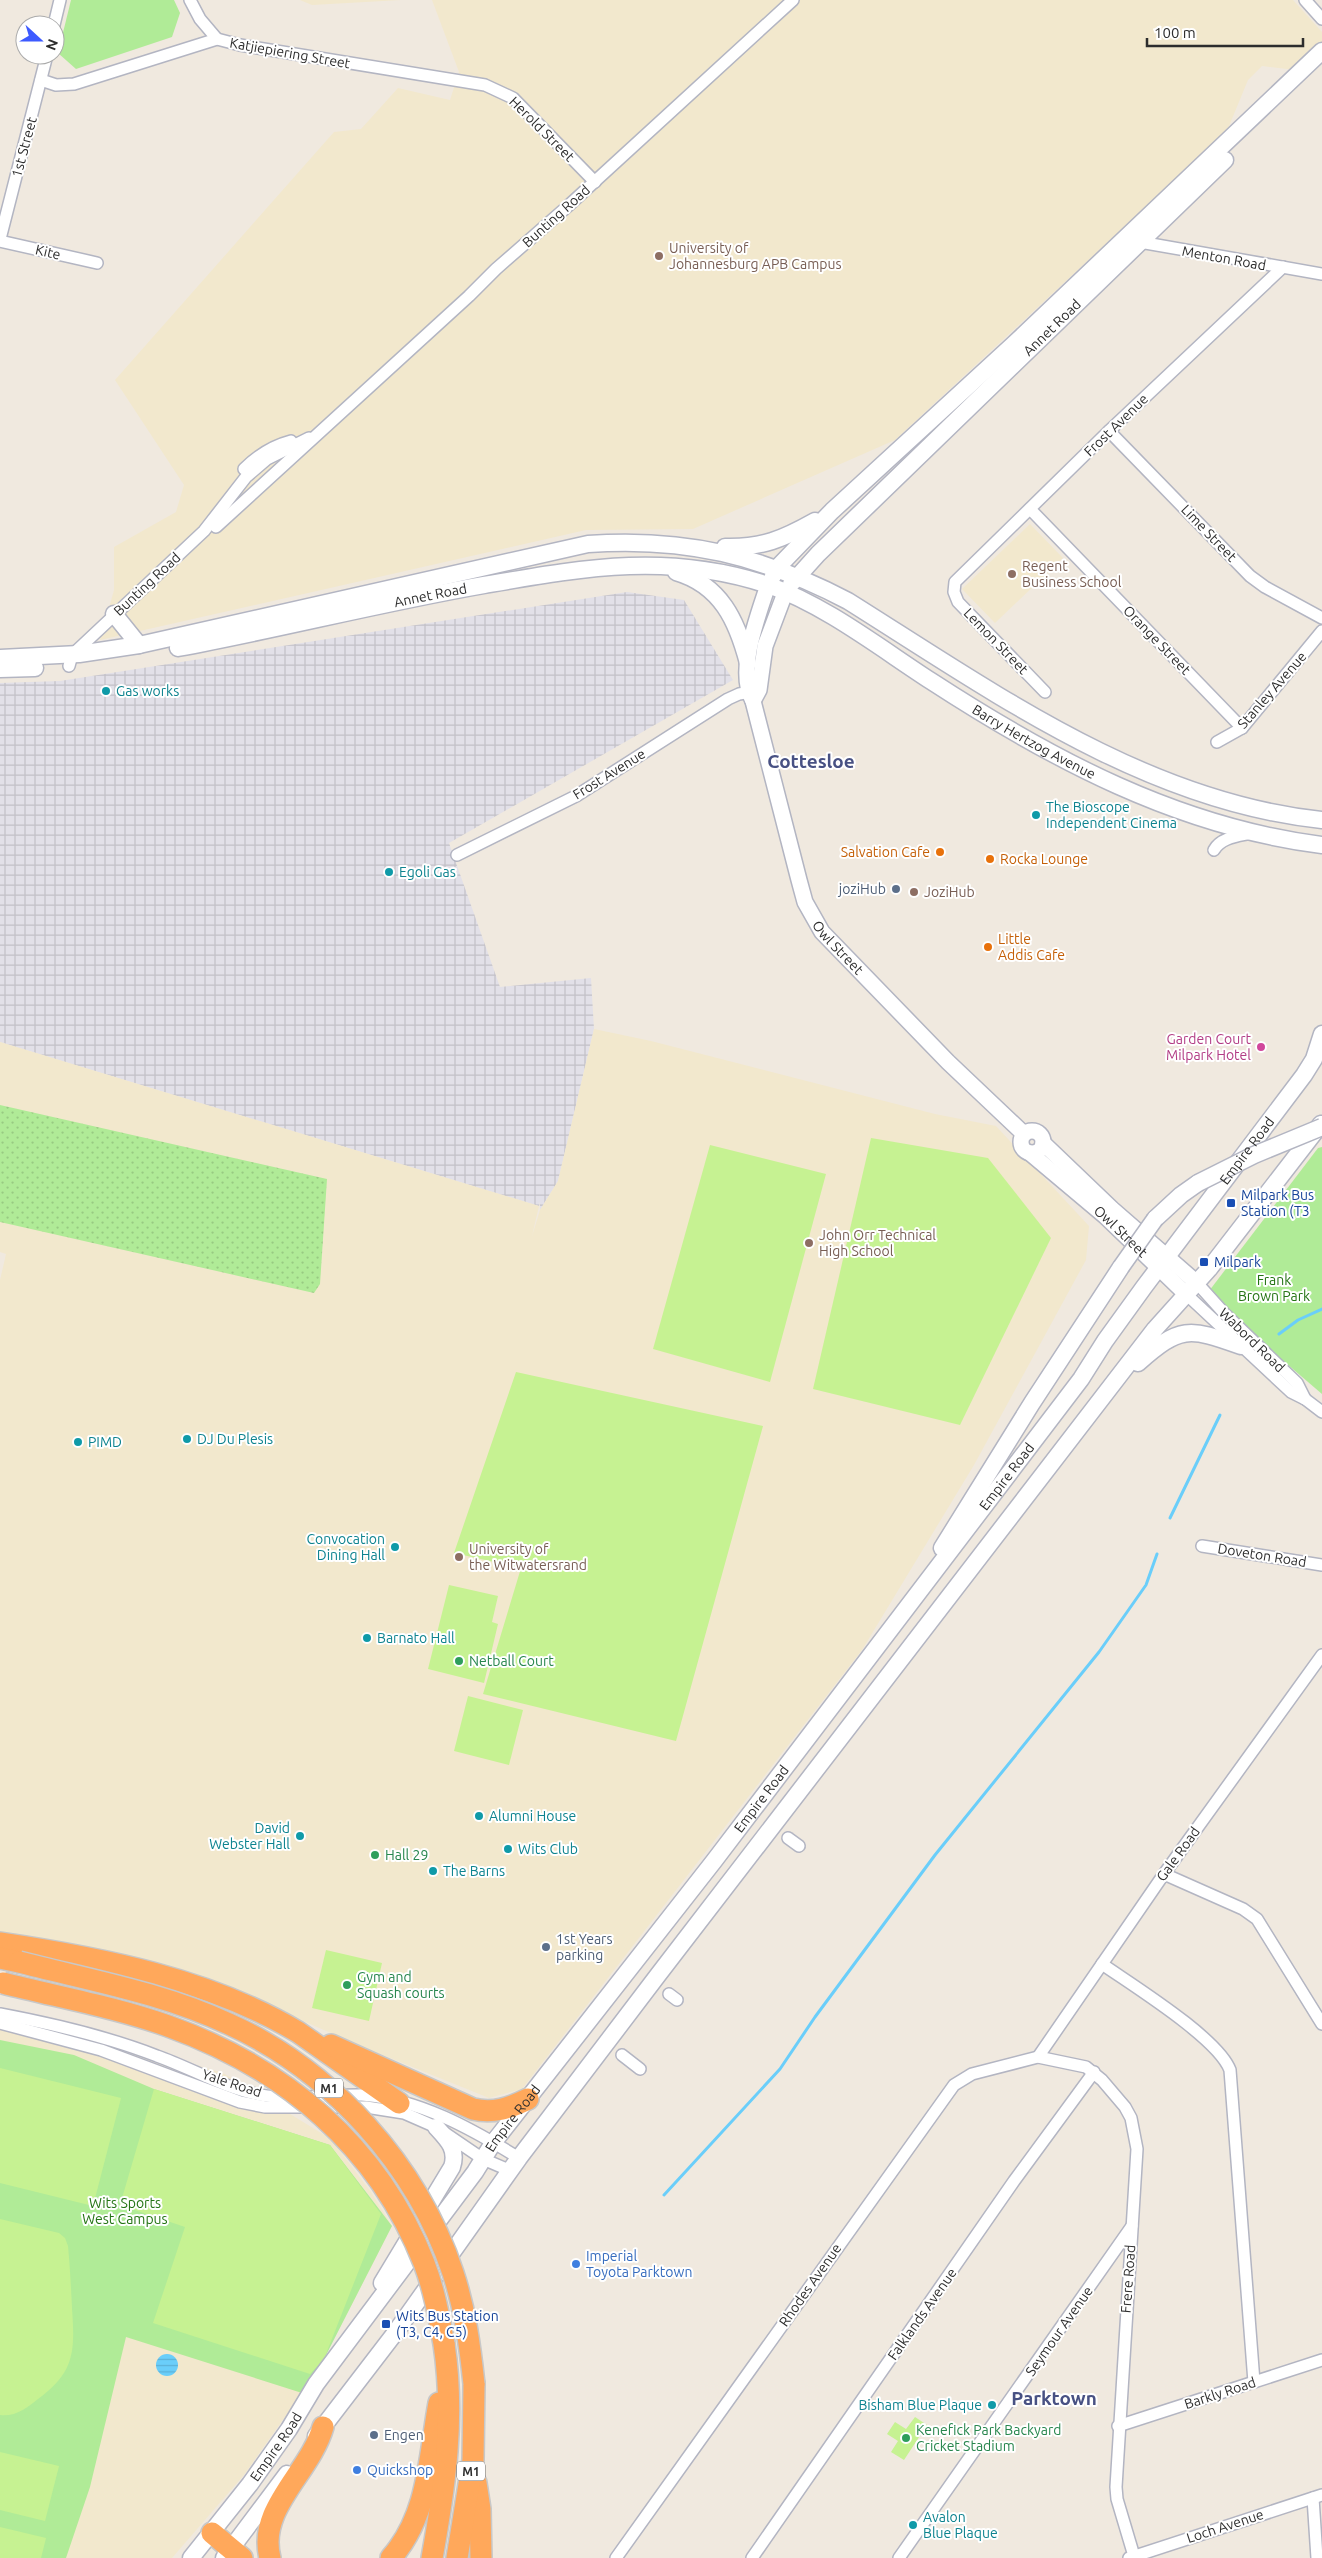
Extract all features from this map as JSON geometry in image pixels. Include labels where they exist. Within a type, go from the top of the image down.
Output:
[{"type":"highway","points":[[0,1942],[15,1956],[66,1952],[208,1991],[256,2010],[298,2032],[342,2049],[482,2112],[501,2110],[528,2098]]},
{"type":"highway","name":"M1","points":[[15,1956],[195,2010],[230,2024],[299,2065],[327,2087],[351,2109],[383,2146],[421,2201],[430,2219],[453,2272],[462,2307],[474,2384],[473,2460],[457,2558]]},
{"type":"highway","name":"M1","points":[[2,1983],[128,2015],[201,2039],[261,2069],[318,2111],[369,2166],[409,2228],[425,2265],[445,2352],[451,2404],[449,2446],[432,2558]]},
{"type":"highway","points":[[298,2032],[399,2102]]},
{"type":"highway","points":[[391,2558],[408,2534],[421,2505],[428,2477],[445,2352]]},
{"type":"highway","points":[[270,2558],[267,2536],[271,2520],[311,2456],[323,2427]]},
{"type":"highway","points":[[473,2460],[480,2509],[481,2558]]},
{"type":"highway","points":[[202,2545],[230,2556]]},
{"type":"main road","name":"Annet Road","points":[[785,593],[797,576],[1322,51]]},
{"type":"main road","name":"Annet Road","points":[[283,620],[600,566],[650,564],[705,570],[768,585],[776,569],[832,511],[1133,240],[1322,66]]},
{"type":"main road","points":[[700,547],[743,547],[779,540],[832,511]]},
{"type":"main road","name":"Annet Road","points":[[74,660],[196,639],[283,620],[588,544],[639,542],[700,547],[776,569]]},
{"type":"main road","points":[[650,564],[687,575],[715,595],[735,622],[748,663]]},
{"type":"main road","name":"Barry Hertzog Avenue","points":[[776,569],[797,576],[848,601],[1013,706],[1106,755],[1178,784],[1233,802],[1296,818],[1322,820]]},
{"type":"main road","name":"Barry Hertzog Avenue","points":[[768,585],[875,643],[1035,746],[1124,790],[1225,826],[1297,842],[1322,845]]},
{"type":"main road","points":[[116,617],[139,645]]},
{"type":"main road","name":"Annet Road","points":[[74,660],[139,645],[196,639]]},
{"type":"main road","points":[[0,658],[74,660]]},
{"type":"main road","points":[[0,669],[74,660]]},
{"type":"main road","points":[[1297,842],[1322,858]]},
{"type":"main road","name":"Empire Road","points":[[202,2545],[281,2442],[332,2363],[493,2144],[714,1861],[1081,1379],[1105,1341],[1304,1074],[1314,1059],[1322,1034]]},
{"type":"main road","name":"Empire Road","points":[[230,2556],[323,2427],[401,2325],[515,2165],[771,1826],[1155,1329],[1288,1169],[1322,1123]]},
{"type":"main road","points":[[936,1570],[942,1548],[953,1528],[1121,1267],[1155,1219],[1181,1195],[1198,1183],[1254,1155],[1322,1127]]},
{"type":"main road","points":[[1114,1383],[1164,1341],[1182,1333],[1205,1334],[1241,1346]]},
{"type":"main road","points":[[332,2363],[454,2161],[449,2141],[436,2127]]},
{"type":"main road","points":[[418,2222],[469,2167],[481,2161]]},
{"type":"street","points":[[56,15],[60,0]]},
{"type":"street","points":[[190,0],[200,19],[217,39]]},
{"type":"street","name":"Bunting Road","points":[[116,617],[216,528],[246,494],[278,465],[320,433],[496,269],[595,182],[793,0]]},
{"type":"street","points":[[1305,0],[1322,19]]},
{"type":"street","name":"Katjiepiering Street","points":[[42,80],[56,85],[74,84],[217,39],[240,45],[485,85]]},
{"type":"street","name":"1st Street","points":[[0,240],[45,65]]},
{"type":"street","name":"Herold Street","points":[[485,85],[512,98],[595,182]]},
{"type":"street","name":"Kite","points":[[0,240],[97,263]]},
{"type":"street","name":"Menton Road","points":[[1133,240],[1322,274]]},
{"type":"street","name":"Frost Avenue","points":[[953,587],[959,577],[1109,431],[1283,268]]},
{"type":"street","name":"Lime Street","points":[[1109,431],[1250,576],[1265,587],[1322,618]]},
{"type":"street","name":"Bunting Road","points":[[74,660],[204,531],[246,477],[262,463],[320,433]]},
{"type":"street","name":"Orange Street","points":[[1030,509],[1242,728]]},
{"type":"street","name":"Owl Street","points":[[768,585],[753,633],[748,663],[753,695],[798,880],[808,909],[822,932],[948,1062],[1024,1134]]},
{"type":"street","name":"Lemon Street","points":[[953,587],[958,602],[1045,692]]},
{"type":"street","name":"Owl Street","points":[[753,695],[765,646],[785,593]]},
{"type":"street","name":"Stanley Avenue","points":[[1217,742],[1242,728],[1322,630]]},
{"type":"street","name":"Frost Avenue","points":[[457,855],[576,796],[728,699],[753,695]]},
{"type":"street","points":[[1214,850],[1217,844],[1225,840],[1254,833]]},
{"type":"street","points":[[1030,1131],[1036,1132],[1041,1136],[1043,1143],[1040,1150],[1030,1153],[1024,1150],[1021,1144],[1024,1134],[1030,1131]]},
{"type":"street","name":"Owl Street","points":[[1043,1143],[1163,1263]]},
{"type":"street","name":"Owl Street","points":[[1030,1153],[1191,1288]]},
{"type":"street","name":"Wabord Road","points":[[1191,1288],[1241,1346],[1291,1392],[1305,1399],[1322,1412]]},
{"type":"street","name":"Wabord Road","points":[[1191,1288],[1224,1313],[1297,1383],[1305,1399]]},
{"type":"street","name":"Doveton Road","points":[[1202,1546],[1322,1565]]},
{"type":"street","name":"Gale Road","points":[[1038,2056],[1164,1874],[1322,1655]]},
{"type":"street","points":[[788,1838],[799,1846]]},
{"type":"street","points":[[1164,1874],[1243,1909],[1257,1919],[1322,2024]]},
{"type":"street","points":[[1102,1964],[1197,2032],[1223,2058],[1230,2070],[1254,2382]]},
{"type":"street","name":"Yale Road","points":[[0,2014],[105,2038],[157,2056],[226,2085],[261,2095],[363,2096],[399,2102],[454,2120],[493,2144],[515,2165]]},
{"type":"street","name":"Yale Road","points":[[0,2023],[101,2050],[240,2102],[265,2107],[380,2108],[404,2113],[436,2127],[481,2161],[515,2165]]},
{"type":"street","points":[[622,2055],[640,2069]]},
{"type":"street","name":"Frere Road","points":[[1038,2056],[1075,2064],[1094,2072],[1125,2107],[1135,2132],[1137,2149],[1118,2426],[1117,2500],[1131,2557]]},
{"type":"street","name":"Rhodes Avenue","points":[[616,2558],[954,2085],[972,2074],[1038,2056]]},
{"type":"street","name":"Falklands Avenue","points":[[755,2557],[1014,2181],[1094,2072]]},
{"type":"street","name":"Seymour Avenue","points":[[899,2558],[1132,2226]]},
{"type":"street","name":"Barkly Road","points":[[1118,2426],[1322,2360]]},
{"type":"street","points":[[1317,2558],[1318,2497]]},
{"type":"street","name":"Loch Avenue","points":[[1131,2557],[1318,2497]]},
{"type":"shaded area","points":[[300,0],[401,0],[312,5]]},
{"type":"shaded area","name":"University of Johannesburg APB Campus","points":[[432,0],[1293,0],[1322,32],[1322,46],[1296,70],[1262,66],[1248,80],[1227,131],[895,440],[693,529],[586,530],[100,640],[114,590],[114,547],[176,512],[184,485],[115,380],[334,132],[361,129],[398,88],[450,100],[459,72]]},
{"type":"shaded area","name":"Regent Business School","points":[[1030,524],[1063,558],[995,623],[962,589]]},
{"type":"shaded area","name":"Egoli Gas","points":[[627,592],[684,600],[733,680],[449,843],[500,987],[591,978],[594,1029],[558,1181],[540,1210],[540,1202],[539,1206],[0,1042],[0,683],[60,681]]},
{"type":"shaded area","name":"University of the Witwatersrand","points":[[594,1029],[651,1041],[935,1114],[996,1126],[1089,1226],[1086,1260],[974,1465],[862,1650],[522,2089],[489,2098],[363,2047],[195,1974],[0,1939],[0,1280],[6,1254],[0,1252],[0,1042],[539,1206],[532,1236],[540,1210],[558,1181]]},
{"type":"shaded area","name":"Wits Sports West Campus","points":[[0,2007],[223,2073],[331,2139],[371,2192],[392,2226],[324,2359],[302,2393],[244,2475],[172,2558],[0,2558]]},
{"type":"green space","points":[[71,0],[174,0],[180,13],[172,37],[76,69],[65,59],[65,24]]},
{"type":"green space","points":[[0,1105],[327,1179],[320,1284],[314,1293],[0,1222]]},
{"type":"green space","points":[[871,1138],[988,1158],[1051,1238],[960,1425],[813,1389]]},
{"type":"green space","points":[[710,1145],[826,1174],[770,1382],[653,1349]]},
{"type":"green space","name":"Frank Brown Park","points":[[1322,1147],[1322,1394],[1206,1295],[1318,1148]]},
{"type":"green space","points":[[516,1372],[763,1426],[676,1741],[483,1694],[521,1568],[454,1553]]},
{"type":"green space","points":[[449,1585],[498,1596],[492,1622],[498,1624],[484,1683],[428,1669]]},
{"type":"green space","points":[[468,1696],[523,1710],[509,1765],[454,1751]]},
{"type":"green space","name":"Gym and Squash courts","points":[[326,1950],[382,1963],[369,2021],[312,2008]]},
{"type":"green space","name":"Wits Sports West Campus","points":[[0,2040],[74,2055],[154,2089],[330,2145],[392,2226],[324,2359],[302,2393],[126,2337],[90,2487],[66,2558],[0,2558]]},
{"type":"green space","points":[[0,2068],[121,2098],[93,2206],[0,2183]]},
{"type":"green space","points":[[154,2089],[330,2145],[381,2214],[324,2359],[310,2374],[153,2323],[185,2227],[120,2205]]},
{"type":"green space","points":[[0,2219],[59,2233],[65,2238],[68,2246],[73,2323],[72,2349],[66,2370],[50,2389],[25,2409],[11,2415],[0,2415]]},
{"type":"green space","name":"Kenefick Park Backyard Cricket Stadium","points":[[915,2417],[927,2425],[904,2460],[891,2452],[898,2441],[887,2434],[895,2422],[906,2429]]},
{"type":"green space","points":[[0,2452],[59,2466],[45,2521],[0,2510]]},
{"type":"green space","points":[[0,2527],[46,2538],[41,2558],[0,2558]]},
{"type":"water","points":[[167,2354],[175,2357],[178,2365],[175,2373],[167,2376],[159,2373],[156,2365],[159,2357]]},
{"type":"waterway","points":[[1279,1334],[1298,1320],[1322,1309]]},
{"type":"waterway","points":[[1170,1518],[1220,1415]]},
{"type":"waterway","points":[[664,2195],[780,2069],[815,2017],[935,1855],[1099,1652],[1146,1585],[1157,1554]]},
{"type":"place","name":"University of Johannesburg APB Campus","points":[[659,256]]},
{"type":"place","name":"Regent Business School","points":[[1012,574]]},
{"type":"place","name":"Gas works","points":[[106,691]]},
{"type":"place","name":"The Bioscope Independent Cinema","points":[[1036,815]]},
{"type":"place","name":"Salvation Cafe","points":[[940,852]]},
{"type":"place","name":"Rocka Lounge","points":[[990,859]]},
{"type":"place","name":"Egoli Gas","points":[[389,872]]},
{"type":"place","name":"joziHub","points":[[896,889]]},
{"type":"place","name":"JoziHub","points":[[914,892]]},
{"type":"place","name":"Little Addis Cafe","points":[[988,947]]},
{"type":"place","name":"Garden Court Milpark Hotel","points":[[1261,1047]]},
{"type":"place","name":"Milpark Bus Station (T3","points":[[1231,1203]]},
{"type":"place","name":"John Orr Technical High School","points":[[809,1243]]},
{"type":"place","name":"Milpark","points":[[1204,1262]]},
{"type":"place","name":"DJ Du Plesis","points":[[187,1439]]},
{"type":"place","name":"PIMD","points":[[78,1442]]},
{"type":"place","name":"Convocation Dining Hall","points":[[395,1547]]},
{"type":"place","name":"University of the Witwatersrand","points":[[459,1557]]},
{"type":"place","name":"Barnato Hall","points":[[367,1638]]},
{"type":"place","name":"Netball Court","points":[[459,1661]]},
{"type":"place","name":"Alumni House","points":[[479,1816]]},
{"type":"place","name":"David Webster Hall","points":[[300,1836]]},
{"type":"place","name":"Wits Club","points":[[508,1849]]},
{"type":"place","name":"Hall 29","points":[[375,1855]]},
{"type":"place","name":"The Barns","points":[[433,1871]]},
{"type":"place","name":"1st Years parking","points":[[546,1947]]},
{"type":"place","name":"Gym and Squash courts","points":[[347,1985]]},
{"type":"place","name":"Imperial Toyota Parktown","points":[[576,2264]]},
{"type":"place","name":"Wits Bus Station (T3, C4, C5)","points":[[386,2324]]},
{"type":"place","name":"Bisham Blue Plaque","points":[[992,2405]]},
{"type":"place","name":"Engen","points":[[374,2435]]},
{"type":"place","name":"Kenefick Park Backyard Cricket Stadium","points":[[906,2438]]},
{"type":"place","name":"Quickshop","points":[[357,2470]]},
{"type":"place","name":"Avalon Blue Plaque","points":[[913,2525]]},
{"type":"district","name":"Cottesloe","points":[[811,761]]},
{"type":"district","name":"Parktown","points":[[1054,2398]]}]
